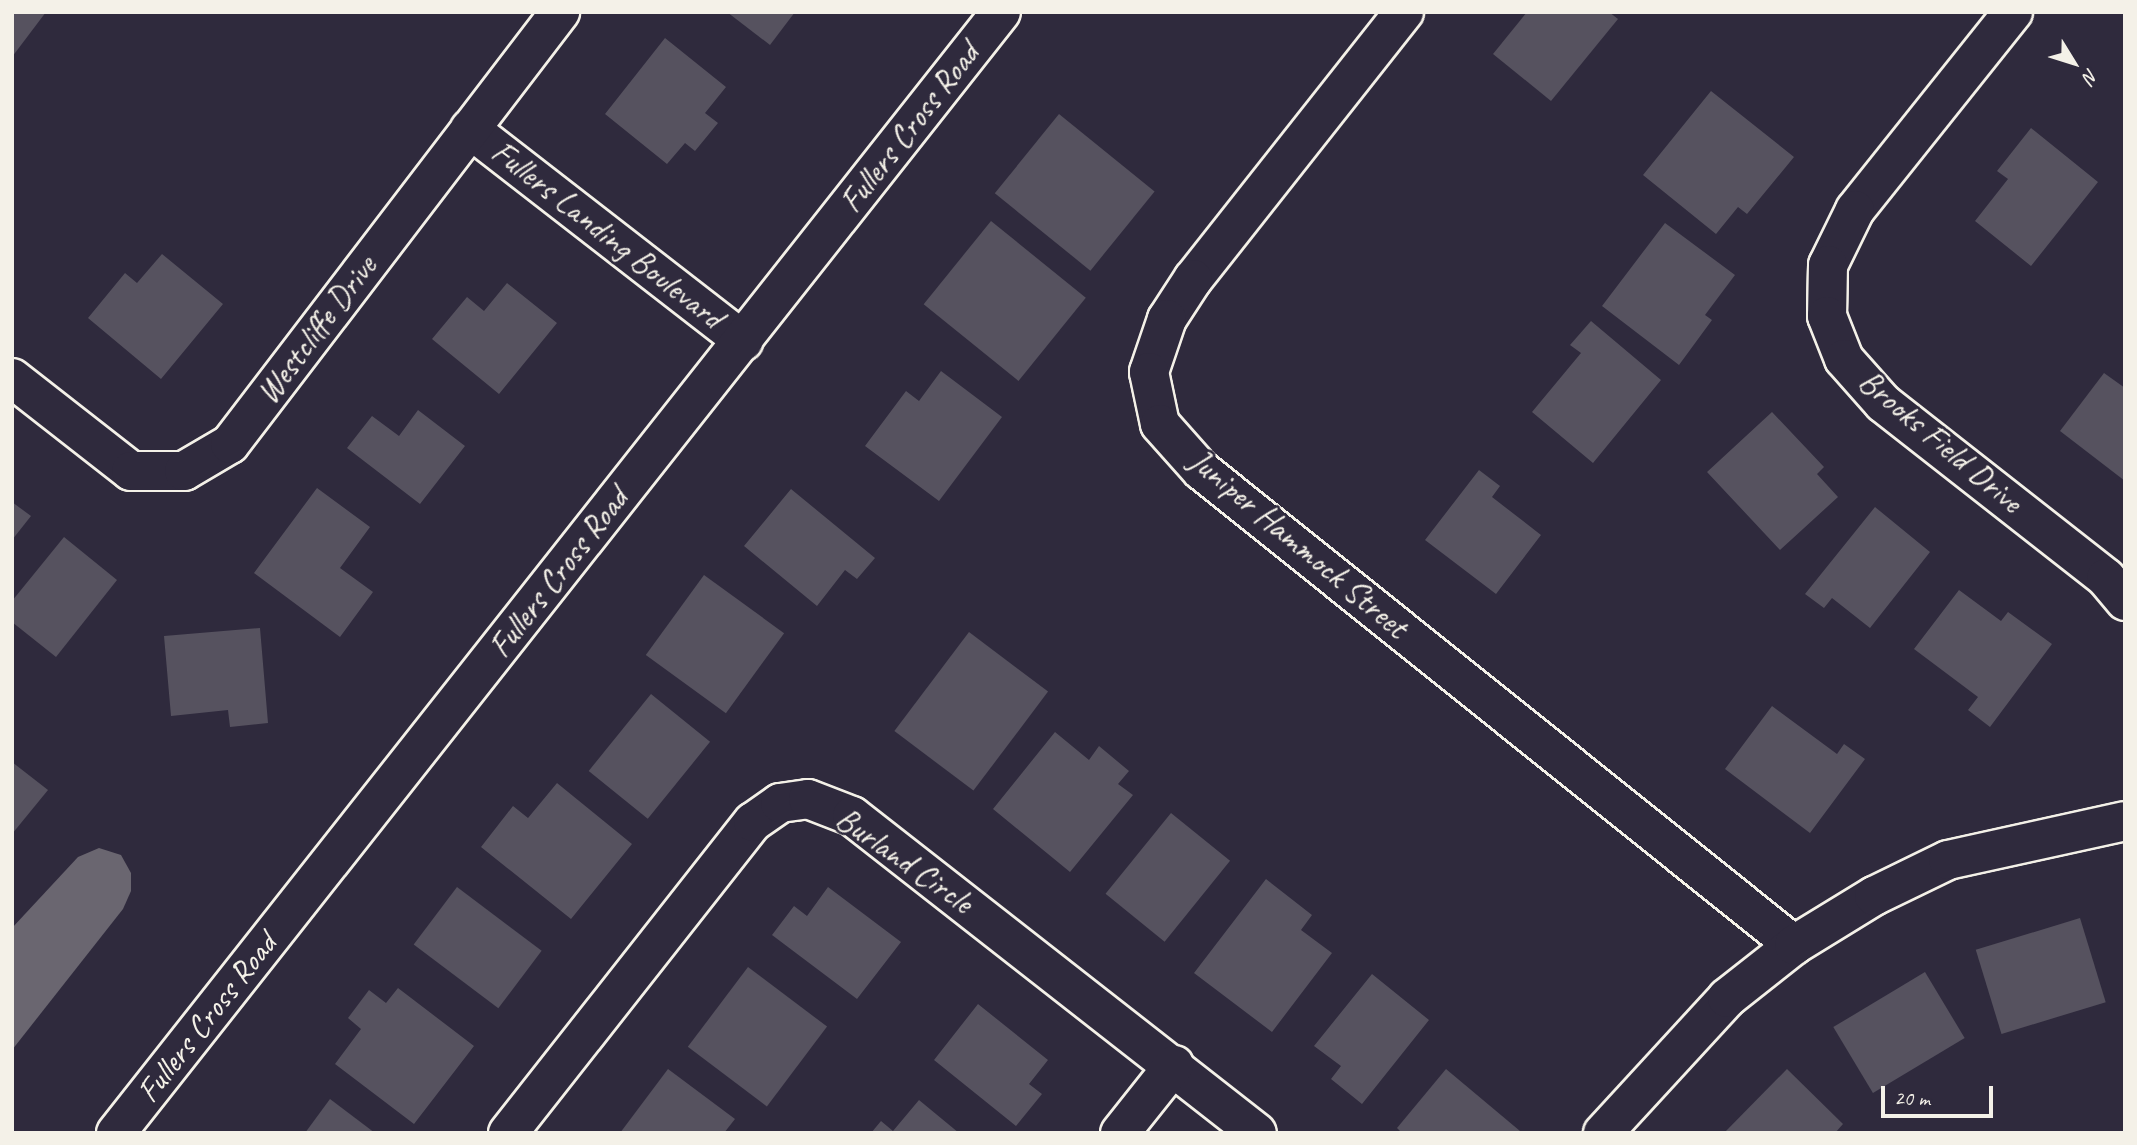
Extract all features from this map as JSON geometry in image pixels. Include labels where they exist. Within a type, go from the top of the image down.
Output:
[{"type":"street","name":"Westcliffe Drive","points":[[12,378],[131,471],[184,471],[230,444],[560,12]]},
{"type":"street","name":"Fullers Cross Road","points":[[116,1133],[1001,12]]},
{"type":"street","name":"Juniper Hammock Street","points":[[1404,12],[1193,279],[1167,319],[1149,372],[1160,424],[1201,470],[1794,945]]},
{"type":"street","name":"Brooks Field Drive","points":[[2013,12],[1855,210],[1828,265],[1828,316],[1844,359],[1883,403],[2106,578],[2125,601]]},
{"type":"street","name":"Fullers Landing Boulevard","points":[[470,129],[743,341]]},
{"type":"street","name":"Burland Circle","points":[[509,1133],[753,821],[780,803],[808,799],[852,816],[1174,1065],[1257,1133]]},
{"type":"street","points":[[1602,1133],[1727,998],[1794,945],[1874,896],[1948,860],[2125,821]]},
{"type":"street","points":[[1120,1133],[1174,1065]]},
{"type":"shaded area","points":[[99,848],[121,855],[131,873],[131,891],[123,909],[12,1050],[12,928],[78,857]]},
{"type":"building","points":[[12,12],[46,12],[12,57]]},
{"type":"building","points":[[727,12],[795,12],[770,45]]},
{"type":"building","points":[[1527,12],[1609,12],[1618,19],[1551,101],[1493,54]]},
{"type":"building","points":[[665,38],[726,87],[705,113],[718,123],[695,151],[685,143],[667,164],[605,114]]},
{"type":"building","points":[[1711,91],[1794,157],[1747,214],[1738,207],[1716,234],[1643,175]]},
{"type":"building","points":[[1059,114],[1155,191],[1090,271],[995,193]]},
{"type":"building","points":[[2031,128],[2098,182],[2031,266],[1975,221],[2008,179],[1997,171]]},
{"type":"building","points":[[991,221],[1086,298],[1018,381],[924,304]]},
{"type":"building","points":[[1665,223],[1735,275],[1705,315],[1712,320],[1679,365],[1602,306]]},
{"type":"building","points":[[162,254],[223,304],[161,379],[88,318],[125,273],[137,283]]},
{"type":"building","points":[[507,283],[557,323],[499,394],[432,339],[467,297],[484,311]]},
{"type":"building","points":[[1591,321],[1661,380],[1593,463],[1532,412],[1581,353],[1570,345]]},
{"type":"building","points":[[941,371],[1002,417],[939,501],[865,446],[906,391],[919,401]]},
{"type":"building","points":[[2104,373],[2125,388],[2125,481],[2060,431]]},
{"type":"building","points":[[418,410],[465,446],[420,504],[347,448],[372,416],[399,436]]},
{"type":"building","points":[[1772,412],[1824,467],[1817,474],[1838,497],[1780,550],[1707,472]]},
{"type":"building","points":[[1479,470],[1500,486],[1492,497],[1541,535],[1496,594],[1425,540]]},
{"type":"building","points":[[317,488],[370,527],[340,568],[373,592],[340,637],[254,573]]},
{"type":"building","points":[[791,489],[875,558],[857,579],[845,570],[817,606],[744,546]]},
{"type":"building","points":[[12,502],[31,516],[12,540]]},
{"type":"building","points":[[1875,507],[1930,552],[1870,628],[1832,598],[1824,608],[1805,594]]},
{"type":"building","points":[[64,537],[117,580],[56,657],[12,622],[12,601]]},
{"type":"building","points":[[704,575],[784,633],[726,713],[646,655]]},
{"type":"building","points":[[1959,590],[2001,621],[2008,612],[2052,644],[1990,727],[1968,710],[1978,697],[1914,649]]},
{"type":"building","points":[[260,628],[268,723],[230,727],[228,710],[171,716],[164,636]]},
{"type":"building","points":[[969,632],[1048,692],[973,791],[894,731]]},
{"type":"building","points":[[651,694],[710,742],[648,819],[589,771]]},
{"type":"building","points":[[1772,706],[1837,754],[1844,744],[1865,759],[1810,833],[1725,769]]},
{"type":"building","points":[[1055,732],[1089,760],[1099,746],[1129,771],[1118,784],[1133,795],[1070,872],[993,809]]},
{"type":"building","points":[[12,762],[48,790],[12,834]]},
{"type":"building","points":[[557,783],[632,844],[571,919],[481,847],[513,806],[528,818]]},
{"type":"building","points":[[1171,813],[1230,861],[1165,942],[1106,894]]},
{"type":"building","points":[[1266,879],[1312,915],[1301,930],[1332,953],[1272,1032],[1194,973]]},
{"type":"building","points":[[457,887],[542,951],[498,1008],[414,945]]},
{"type":"building","points":[[828,887],[901,942],[857,999],[772,935],[794,906],[807,916]]},
{"type":"building","points":[[2080,918],[2106,1002],[2001,1034],[1976,950]]},
{"type":"building","points":[[748,967],[827,1027],[767,1106],[688,1047]]},
{"type":"building","points":[[1925,972],[1965,1038],[1873,1093],[1833,1027]]},
{"type":"building","points":[[1372,974],[1429,1020],[1362,1104],[1331,1079],[1341,1066],[1314,1046]]},
{"type":"building","points":[[398,988],[474,1046],[414,1124],[335,1064],[361,1029],[348,1018],[369,990],[386,1003]]},
{"type":"building","points":[[978,1004],[1048,1060],[1029,1084],[1042,1094],[1016,1126],[934,1060]]},
{"type":"building","points":[[668,1069],[735,1119],[724,1133],[620,1133]]},
{"type":"building","points":[[1446,1069],[1520,1131],[1402,1133],[1397,1128]]},
{"type":"building","points":[[1787,1069],[1843,1124],[1835,1133],[1724,1133]]},
{"type":"building","points":[[330,1099],[375,1133],[305,1133]]},
{"type":"building","points":[[919,1100],[959,1133],[871,1133],[881,1121],[893,1131]]}]
